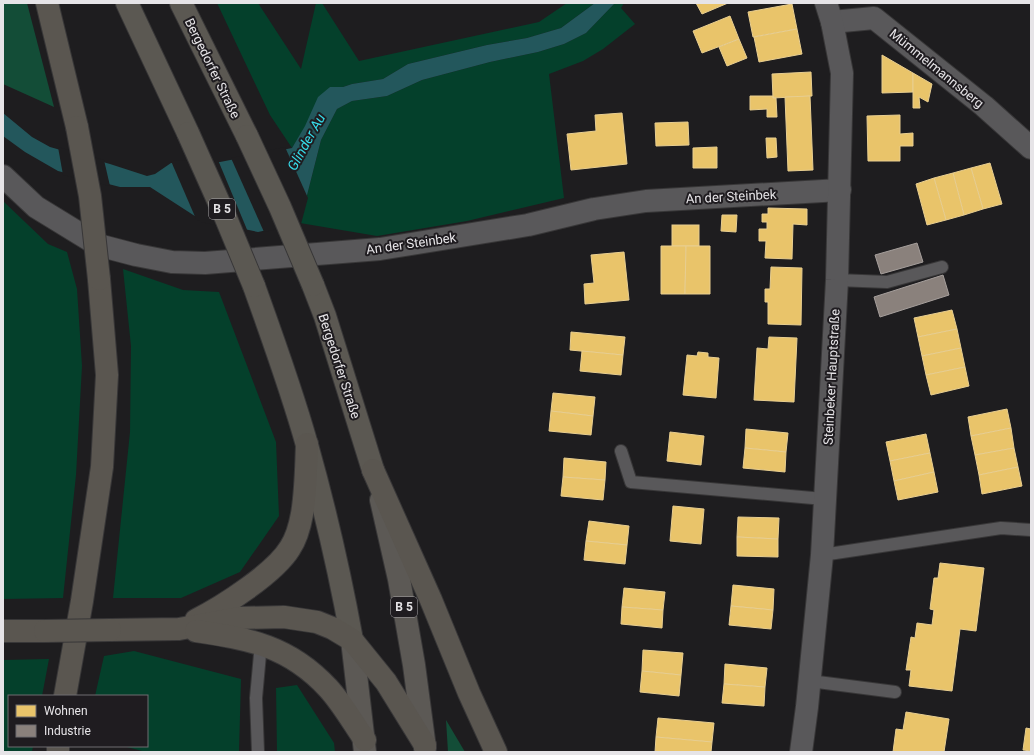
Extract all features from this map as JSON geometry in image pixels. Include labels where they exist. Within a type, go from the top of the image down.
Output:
[{"type":"highway","points":[[47,3],[77,127],[90,196],[107,375],[102,467],[66,695]]},
{"type":"highway","name":"B 5","points":[[127,3],[225,216],[254,286],[307,444],[343,587],[352,640]]},
{"type":"highway","name":"Bergedorfer Straße","points":[[181,3],[247,136],[280,207],[313,285],[373,470]]},
{"type":"highway","points":[[179,629],[213,612],[236,596],[266,574],[290,549],[297,533],[302,515],[307,444]]},
{"type":"highway","points":[[373,470],[496,752]]},
{"type":"highway","points":[[179,629],[239,618],[284,617],[317,622],[332,628],[352,640],[386,682],[426,749]]},
{"type":"highway","points":[[3,631],[179,629],[238,637],[261,643],[289,656],[314,673],[329,689],[365,746]]},
{"type":"main road","name":"Bergedorfer Straße","points":[[373,470],[400,579],[426,749]]},
{"type":"main road","name":"B 5","points":[[352,640],[365,746]]},
{"type":"street","name":"Mümmelmannsberg","points":[[829,13],[874,18],[984,106],[1031,148]]},
{"type":"street","name":"Steinbeker Hauptstraße","points":[[801,752],[810,681],[822,555],[837,280],[842,73],[829,13]]},
{"type":"street","name":"An der Steinbek","points":[[3,176],[36,207],[98,244],[136,255],[172,262],[205,263],[380,249],[528,225],[594,209],[646,201],[840,190]]},
{"type":"lane","points":[[837,280],[887,282],[942,267]]},
{"type":"lane","points":[[621,451],[630,482],[824,499]]},
{"type":"lane","points":[[822,555],[1001,528],[1031,530]]},
{"type":"lane","points":[[258,752],[256,698],[261,643]]},
{"type":"lane","points":[[810,681],[895,692]]},
{"type":"green space","points":[[3,3],[27,3],[54,107],[3,84]]},
{"type":"green space","points":[[217,3],[258,3],[301,69],[316,3],[322,3],[359,61],[539,22],[567,3],[595,3],[561,28],[527,38],[487,45],[408,64],[383,79],[343,87],[330,87],[292,148],[270,115]]},
{"type":"green space","points":[[615,3],[624,3],[621,8],[635,24],[603,49],[583,61],[549,74],[564,198],[467,221],[377,236],[300,223],[321,140],[337,109],[352,101],[387,96],[422,80],[490,62],[538,52],[564,44],[586,33]]},
{"type":"green space","points":[[3,201],[48,244],[67,252],[77,289],[82,366],[76,475],[63,598],[3,599]]},
{"type":"green space","points":[[123,269],[183,290],[219,292],[276,442],[279,516],[240,572],[181,598],[113,598],[130,432],[131,346]]},
{"type":"green space","points":[[134,651],[241,679],[239,752],[146,752],[127,747],[148,747],[148,695],[95,695],[104,656]]},
{"type":"green space","points":[[49,659],[42,695],[8,695],[8,747],[33,747],[32,752],[3,752],[3,660]]},
{"type":"green space","points":[[297,685],[334,743],[335,752],[277,752],[276,688]]},
{"type":"green space","points":[[446,720],[465,752],[448,752]]},
{"type":"water","name":"Glinder Au","points":[[595,3],[615,3],[586,33],[564,44],[538,52],[490,62],[422,80],[387,96],[352,101],[337,109],[321,140],[300,223],[258,232],[201,220],[150,187],[120,187],[58,171],[25,152],[3,136],[3,113],[32,137],[50,147],[147,176],[155,174],[171,163],[220,162],[292,148],[305,126],[318,97],[330,87],[343,87],[383,79],[408,64],[487,45],[527,38],[561,28]]},
{"type":"pier","points":[[58,147],[104,160],[110,186],[63,175]]},
{"type":"pier","points":[[285,147],[308,198],[301,224],[264,232],[231,158]]},
{"type":"pier","points":[[218,160],[248,232],[201,222],[196,219],[171,161]]},
{"type":"building: Wohnen","points":[[696,3],[728,3],[702,14]]},
{"type":"building: Wohnen","points":[[792,4],[797,29],[753,37],[748,12]]},
{"type":"building: Wohnen","points":[[730,16],[739,39],[702,53],[693,31]]},
{"type":"building: Wohnen","points":[[797,29],[802,54],[759,62],[754,37]]},
{"type":"building: Wohnen","points":[[739,39],[747,58],[727,66],[719,47]]},
{"type":"building: Wohnen","points":[[882,55],[913,73],[913,92],[882,93]]},
{"type":"building: Wohnen","points":[[811,72],[812,96],[773,98],[772,74]]},
{"type":"building: Wohnen","points":[[913,73],[932,84],[928,102],[919,97],[920,108],[913,108]]},
{"type":"building: Wohnen","points":[[750,96],[773,96],[773,98],[776,98],[777,117],[767,117],[767,109],[750,110]]},
{"type":"building: Wohnen","points":[[810,96],[813,170],[788,171],[785,97]]},
{"type":"building: Wohnen","points":[[622,113],[627,164],[571,170],[567,134],[596,131],[595,115]]},
{"type":"building: Wohnen","points":[[900,115],[900,134],[913,133],[913,146],[900,146],[900,161],[868,161],[867,116]]},
{"type":"building: Wohnen","points":[[688,122],[689,145],[656,146],[655,123]]},
{"type":"building: Wohnen","points":[[766,138],[776,138],[777,157],[767,158]]},
{"type":"building: Wohnen","points":[[717,147],[717,168],[693,168],[693,148]]},
{"type":"building: Wohnen","points":[[990,163],[1002,204],[983,209],[971,168]]},
{"type":"building: Wohnen","points":[[971,168],[983,209],[964,215],[953,173]]},
{"type":"building: Wohnen","points":[[953,173],[964,215],[946,220],[934,178]]},
{"type":"building: Wohnen","points":[[934,178],[946,220],[927,225],[916,184]]},
{"type":"building: Wohnen","points":[[768,208],[807,209],[807,225],[793,224],[792,259],[765,258],[766,241],[759,241],[759,229],[767,229],[767,222],[762,222],[762,214],[768,214]]},
{"type":"building: Wohnen","points":[[722,215],[737,215],[736,232],[721,231]]},
{"type":"building: Wohnen","points":[[672,225],[699,225],[699,246],[672,246]]},
{"type":"building: Wohnen","points":[[661,246],[686,246],[685,294],[661,294]]},
{"type":"building: Wohnen","points":[[686,246],[710,246],[710,294],[685,294]]},
{"type":"building: Wohnen","points":[[624,252],[629,300],[585,304],[584,284],[594,283],[591,255]]},
{"type":"building: Wohnen","points":[[771,267],[802,268],[801,325],[768,324],[768,302],[765,302],[765,289],[770,289]]},
{"type":"building: Wohnen","points":[[952,310],[957,329],[918,337],[914,318]]},
{"type":"building: Wohnen","points":[[957,329],[961,348],[922,356],[918,337]]},
{"type":"building: Wohnen","points":[[571,332],[625,337],[623,355],[570,350]]},
{"type":"building: Wohnen","points":[[769,337],[797,338],[794,402],[754,400],[757,348],[768,349]]},
{"type":"building: Wohnen","points":[[961,348],[965,367],[926,375],[922,356]]},
{"type":"building: Wohnen","points":[[582,351],[623,355],[621,375],[580,371]]},
{"type":"building: Wohnen","points":[[698,352],[708,353],[708,357],[719,358],[716,398],[683,395],[687,355],[697,356]]},
{"type":"building: Wohnen","points":[[965,367],[969,386],[931,395],[926,375]]},
{"type":"building: Wohnen","points":[[553,393],[595,397],[593,416],[551,411]]},
{"type":"building: Wohnen","points":[[1007,409],[1011,428],[971,436],[968,417]]},
{"type":"building: Wohnen","points":[[551,411],[593,416],[591,435],[549,431]]},
{"type":"building: Wohnen","points":[[1011,428],[1014,448],[975,455],[971,436]]},
{"type":"building: Wohnen","points":[[746,429],[788,433],[786,452],[745,448]]},
{"type":"building: Wohnen","points":[[670,432],[704,436],[701,465],[667,461]]},
{"type":"building: Wohnen","points":[[926,434],[930,453],[890,461],[886,442]]},
{"type":"building: Wohnen","points":[[745,448],[786,452],[785,472],[743,468]]},
{"type":"building: Wohnen","points":[[1014,448],[1018,467],[979,475],[975,455]]},
{"type":"building: Wohnen","points":[[930,453],[934,472],[894,481],[890,461]]},
{"type":"building: Wohnen","points":[[564,458],[606,462],[605,480],[563,477]]},
{"type":"building: Wohnen","points":[[1018,467],[1022,486],[982,494],[979,475]]},
{"type":"building: Wohnen","points":[[934,472],[938,492],[898,500],[894,481]]},
{"type":"building: Wohnen","points":[[563,477],[605,480],[603,500],[561,496]]},
{"type":"building: Wohnen","points":[[673,506],[704,509],[701,544],[670,541]]},
{"type":"building: Wohnen","points":[[738,517],[779,518],[778,539],[737,537]]},
{"type":"building: Wohnen","points":[[589,521],[629,526],[627,545],[586,541]]},
{"type":"building: Wohnen","points":[[737,537],[778,539],[778,557],[737,556]]},
{"type":"building: Wohnen","points":[[586,541],[627,545],[625,564],[584,560]]},
{"type":"building: Wohnen","points":[[940,563],[984,568],[976,631],[960,629],[952,691],[909,686],[911,670],[906,670],[911,637],[915,638],[917,623],[932,625],[934,610],[930,609],[934,578],[938,578]]},
{"type":"building: Wohnen","points":[[733,585],[774,589],[773,610],[731,606]]},
{"type":"building: Wohnen","points":[[624,588],[665,592],[663,610],[622,607]]},
{"type":"building: Wohnen","points":[[731,606],[773,610],[771,629],[729,625]]},
{"type":"building: Wohnen","points":[[622,607],[663,610],[662,628],[621,624]]},
{"type":"building: Wohnen","points":[[643,650],[683,653],[681,675],[642,671]]},
{"type":"building: Wohnen","points":[[725,664],[767,668],[765,687],[724,684]]},
{"type":"building: Wohnen","points":[[642,671],[681,675],[679,696],[640,692]]},
{"type":"building: Wohnen","points":[[724,684],[765,687],[764,706],[722,703]]},
{"type":"building: Wohnen","points":[[906,712],[949,719],[944,752],[893,752],[896,729],[903,730]]},
{"type":"building: Wohnen","points":[[658,718],[714,723],[712,742],[656,737]]},
{"type":"building: Wohnen","points":[[1026,728],[1031,729],[1031,751],[1023,750]]},
{"type":"building: Wohnen","points":[[656,737],[712,742],[711,752],[655,752]]},
{"type":"building: Industrie","points":[[917,243],[923,262],[881,274],[875,255]]},
{"type":"building: Industrie","points":[[943,275],[949,295],[880,317],[874,297]]}]
